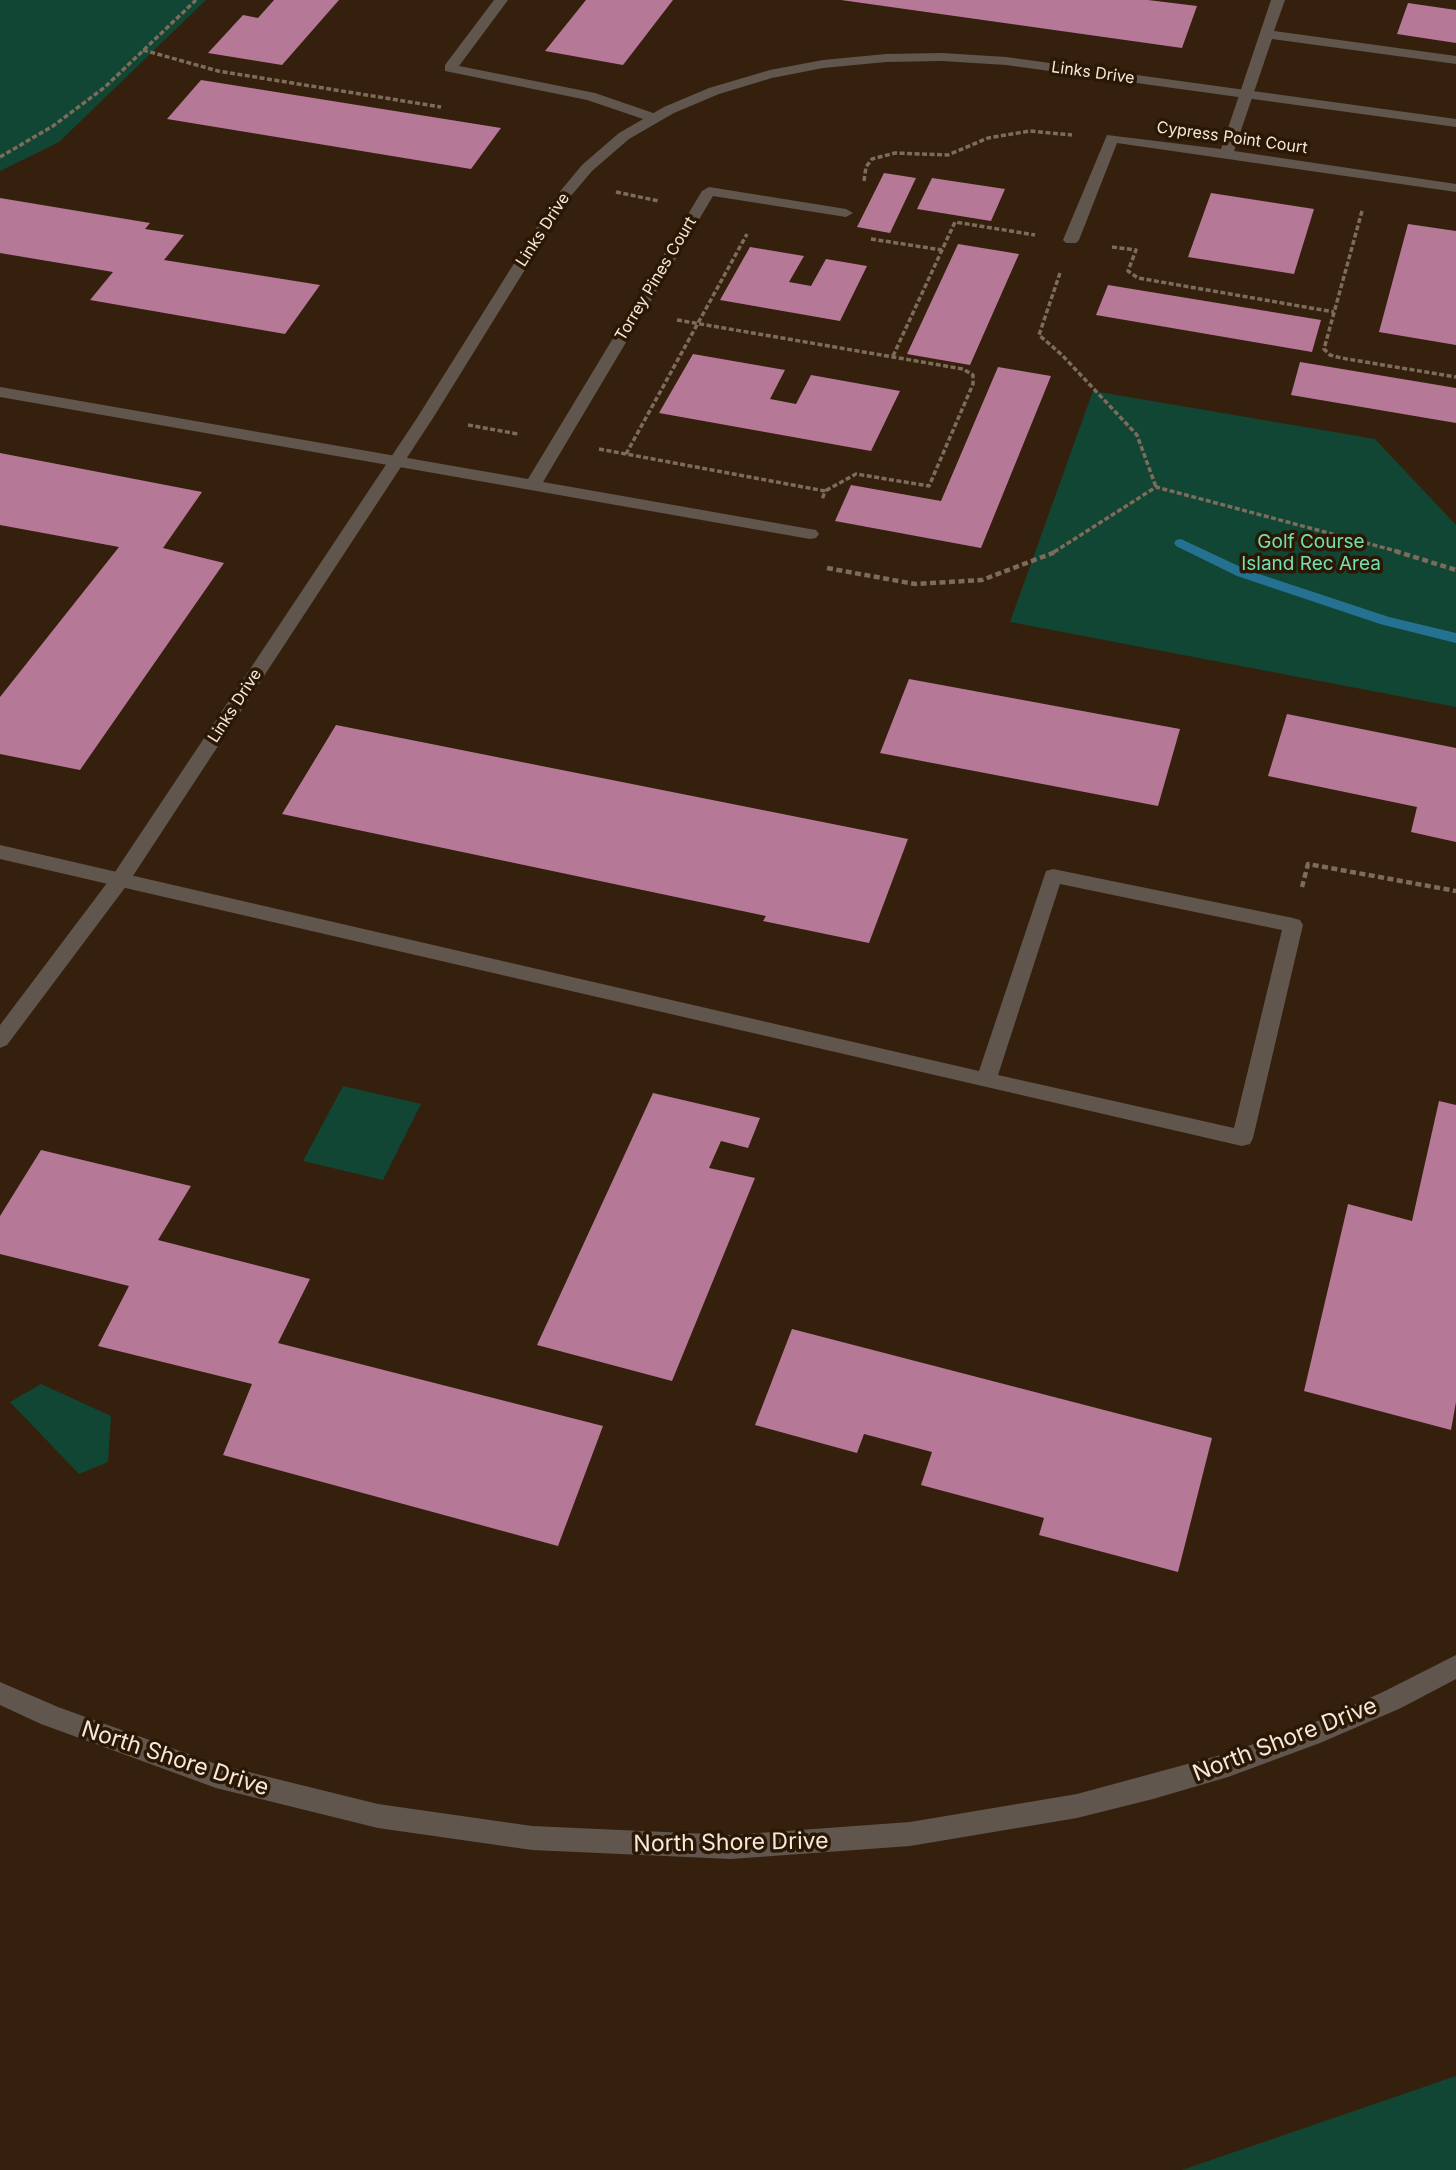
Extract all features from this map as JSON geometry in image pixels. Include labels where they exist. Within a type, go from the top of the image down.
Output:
[{"type":"street","points":[[501,0],[450,68],[590,96],[654,118]]},
{"type":"street","points":[[1226,155],[1278,0]]},
{"type":"street","points":[[1267,34],[1456,60]]},
{"type":"street","name":"Links Drive","points":[[0,1040],[120,880],[425,418],[574,183],[624,136],[654,118],[714,91],[769,75],[823,64],[886,58],[942,57],[1006,61],[1456,123]]},
{"type":"street","points":[[1071,240],[1112,138]]},
{"type":"street","name":"Cypress Point Court","points":[[1112,138],[1456,188]]},
{"type":"street","name":"Torrey Pines Court","points":[[533,485],[709,191],[846,213]]},
{"type":"street","points":[[0,392],[810,534]]},
{"type":"street","points":[[0,852],[986,1080],[1242,1138],[1293,925],[1053,876],[986,1080]]},
{"type":"street","name":"North Shore Drive","points":[[0,1693],[50,1716],[216,1776],[378,1816],[531,1838],[731,1847],[910,1835],[1018,1818],[1141,1791],[1228,1765],[1320,1732],[1392,1700],[1456,1666]]},
{"type":"path","points":[[0,157],[53,126],[94,94],[196,0]]},
{"type":"path","points":[[143,50],[218,71],[445,107]]},
{"type":"path","points":[[846,213],[864,183],[866,167],[872,159],[895,153],[948,155],[988,138],[1030,131],[1112,138]]},
{"type":"path","points":[[1372,176],[1324,349],[1329,355],[1456,377]]},
{"type":"path","points":[[574,183],[698,210]]},
{"type":"path","points":[[892,356],[956,222],[1136,250],[1128,271],[1138,278],[1334,312]]},
{"type":"path","points":[[626,454],[748,232]]},
{"type":"path","points":[[862,237],[942,250]]},
{"type":"path","points":[[1071,240],[1039,335],[1062,355],[1137,436],[1156,487]]},
{"type":"path","points":[[425,418],[825,491],[856,474],[929,486],[973,384],[972,374],[963,369],[636,313]]},
{"type":"path","points":[[825,491],[804,550],[825,567],[915,584],[982,580],[1060,550],[1156,487],[1373,544],[1456,570]]},
{"type":"path","points":[[1293,925],[1308,864],[1456,891]]},
{"type":"green space","points":[[0,0],[206,0],[59,142],[0,171]]},
{"type":"green space","name":"Golf Course Island Rec Area","points":[[1093,391],[1375,439],[1456,525],[1456,707],[1010,622]]},
{"type":"green space","points":[[343,1086],[421,1104],[383,1180],[303,1161]]},
{"type":"green space","points":[[41,1384],[111,1416],[108,1462],[79,1474],[10,1402]]},
{"type":"green space","points":[[1456,2076],[1456,2170],[1182,2170]]},
{"type":"building","points":[[274,0],[339,0],[282,65],[208,53],[243,15],[258,18]]},
{"type":"building","points":[[586,0],[673,0],[623,65],[545,51]]},
{"type":"building","points":[[841,0],[1148,0],[1197,6],[1182,48]]},
{"type":"building","points":[[1408,3],[1456,10],[1456,43],[1397,34]]},
{"type":"building","points":[[201,80],[501,128],[471,169],[167,119]]},
{"type":"building","points":[[884,173],[916,178],[890,233],[857,227]]},
{"type":"building","points":[[932,178],[1005,189],[991,221],[917,209]]},
{"type":"building","points":[[1211,193],[1314,209],[1294,274],[1188,257]]},
{"type":"building","points":[[0,198],[150,223],[145,229],[184,235],[164,260],[320,285],[285,334],[90,300],[113,272],[0,253]]},
{"type":"building","points":[[1408,224],[1456,231],[1456,345],[1379,332]]},
{"type":"building","points":[[958,244],[1019,254],[970,365],[907,354]]},
{"type":"building","points":[[750,247],[804,256],[789,282],[811,286],[826,259],[867,266],[840,321],[720,300]]},
{"type":"building","points":[[1108,285],[1321,320],[1312,352],[1096,315]]},
{"type":"building","points":[[693,354],[785,370],[770,399],[796,404],[811,375],[900,391],[871,451],[659,413]]},
{"type":"building","points":[[1300,362],[1456,388],[1456,423],[1291,395]]},
{"type":"building","points":[[998,367],[1051,376],[981,548],[835,521],[851,485],[941,501]]},
{"type":"building","points":[[0,453],[202,492],[163,548],[224,563],[80,770],[0,754],[0,697],[119,547],[0,525]]},
{"type":"building","points":[[909,679],[1180,729],[1158,806],[880,753]]},
{"type":"building","points":[[1287,714],[1456,748],[1456,842],[1411,832],[1417,807],[1268,776]]},
{"type":"building","points":[[336,725],[908,839],[869,943],[763,921],[766,916],[282,814]]},
{"type":"building","points":[[653,1093],[760,1118],[748,1148],[721,1141],[709,1168],[755,1178],[672,1381],[537,1345]]},
{"type":"building","points":[[1439,1101],[1456,1105],[1456,1402],[1451,1430],[1304,1391],[1348,1204],[1412,1221]]},
{"type":"building","points":[[41,1150],[191,1186],[158,1240],[310,1279],[278,1343],[603,1426],[558,1546],[223,1455],[252,1384],[98,1346],[129,1286],[0,1254],[0,1216]]},
{"type":"building","points":[[792,1329],[1212,1438],[1178,1572],[1039,1535],[1044,1518],[921,1485],[932,1452],[864,1434],[857,1453],[755,1425]]},
{"type":"waterway","points":[[1181,543],[1242,573],[1385,621],[1456,638]]}]
